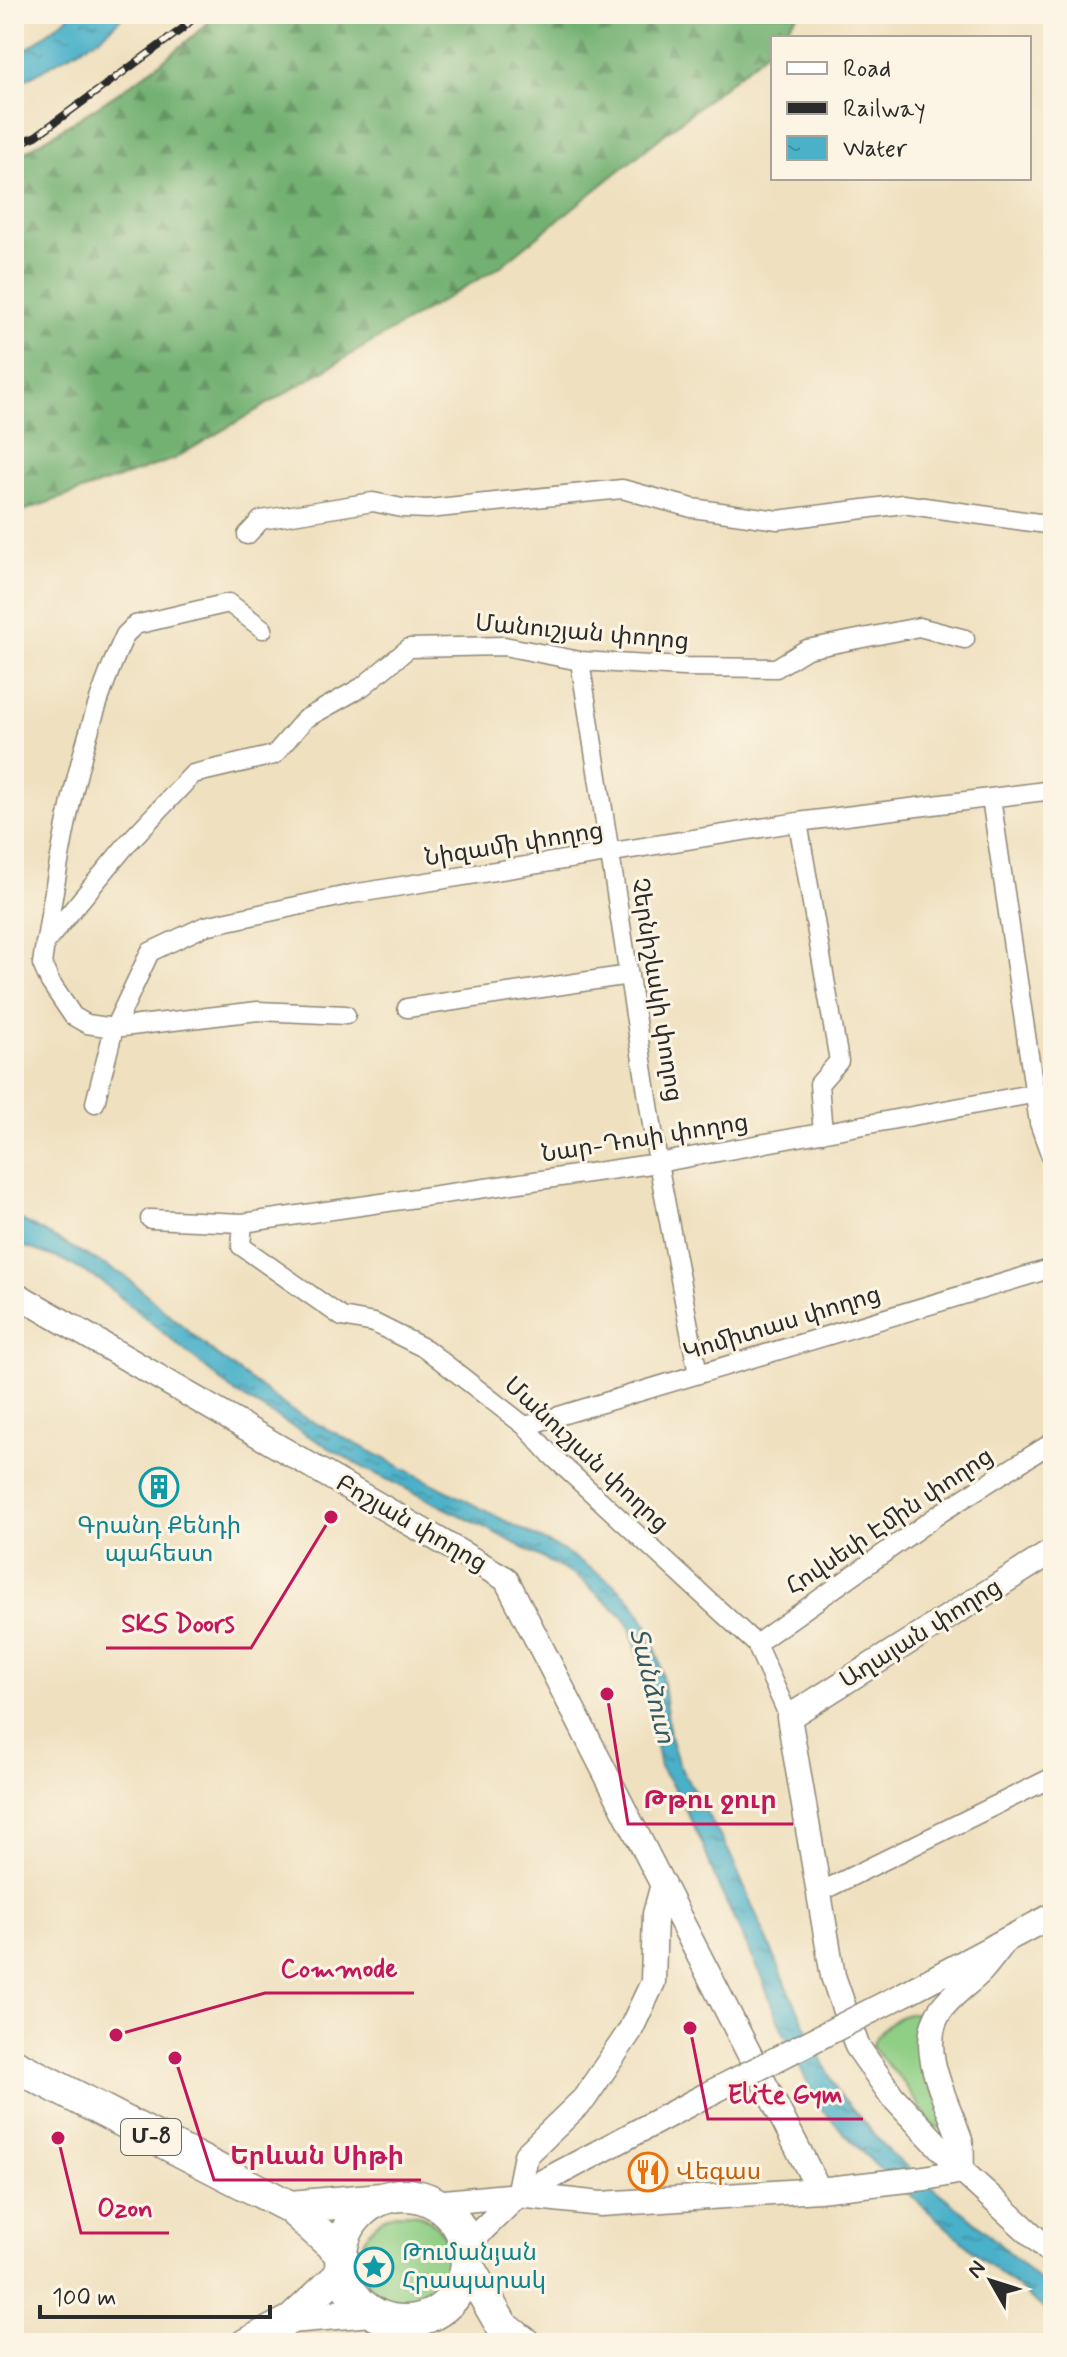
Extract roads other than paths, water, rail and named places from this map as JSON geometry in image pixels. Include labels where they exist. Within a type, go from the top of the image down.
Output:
[{"type":"highway","name":"Մ-8","points":[[14,2065],[290,2207],[342,2262]]},
{"type":"highway","points":[[290,2207],[403,2195],[434,2203],[453,2218],[463,2234],[466,2257],[458,2291],[439,2310],[423,2318],[406,2321],[388,2319],[371,2312],[354,2295],[342,2262],[346,2235],[355,2219],[368,2206],[385,2198]]},
{"type":"highway","points":[[466,2257],[513,2334]]},
{"type":"highway","points":[[439,2310],[513,2334]]},
{"type":"main road","points":[[245,2343],[291,2319],[342,2262]]},
{"type":"main road","points":[[291,2319],[371,2312]]},
{"type":"street","points":[[247,535],[261,520],[373,502],[428,509],[622,489],[692,508],[778,520],[903,504],[1053,525]]},
{"type":"street","points":[[263,629],[229,603],[135,625],[125,635],[87,741],[57,871],[42,964],[61,1002],[73,1016],[87,1024],[114,1028],[258,1011],[346,1015]]},
{"type":"street","name":"Մանուշյան փողոց","points":[[45,943],[128,843],[193,774],[274,755],[305,719],[362,687],[409,648],[504,646],[580,661],[776,668],[807,649],[919,627],[965,639]]},
{"type":"street","name":"Չերնիշևսկի փողոց","points":[[580,661],[658,1163],[698,1374]]},
{"type":"street","name":"Նիզամի փողոց","points":[[95,1103],[114,1028],[150,952],[205,926],[352,894],[798,822],[1053,790]]},
{"type":"street","points":[[991,798],[1044,1092],[1039,1123],[1053,1162]]},
{"type":"street","points":[[798,822],[839,1061],[819,1084],[823,1133]]},
{"type":"street","points":[[407,1008],[629,975]]},
{"type":"street","name":"Նար-Դոսի փողոց","points":[[243,1223],[658,1163],[1044,1092]]},
{"type":"street","points":[[150,1219],[243,1223]]},
{"type":"street","name":"Մանուշյան փողոց","points":[[243,1223],[241,1246],[342,1317],[374,1323],[426,1349],[525,1426],[552,1456],[756,1644],[789,1717]]},
{"type":"street","name":"Կոմիտաս փողոց","points":[[525,1426],[1053,1268]]},
{"type":"street","name":"Բոշյան փողոց","points":[[14,1293],[506,1579],[819,2190]]},
{"type":"street","name":"Հովսեփ Էմին փողոց","points":[[756,1644],[942,1512],[1053,1442]]},
{"type":"street","name":"Աղայան փողոց","points":[[789,1717],[1053,1551]]},
{"type":"street","points":[[789,1717],[833,1976],[857,2046],[892,2096],[962,2171],[1053,2254]]},
{"type":"street","points":[[820,1892],[1053,1777]]},
{"type":"street","points":[[518,2195],[526,2155],[584,2099],[630,2031],[653,1982],[655,1914],[663,1884]]},
{"type":"street","points":[[466,2257],[482,2230],[518,2195],[1053,1915]]},
{"type":"street","points":[[962,2171],[960,2141],[941,2096],[933,2030],[943,2007],[981,1971],[1005,1941]]},
{"type":"street","points":[[434,2203],[518,2195],[601,2204],[819,2190],[962,2171]]},
{"type":"water","points":[[72,14],[125,14],[102,36],[14,86],[14,59]]},
{"type":"water","name":"Տանձուտ","points":[[14,1216],[125,1276],[215,1354],[292,1411],[562,1550],[613,1583],[631,1600],[648,1627],[660,1662],[670,1737],[679,1765],[729,1852],[837,2091],[892,2155],[973,2220],[1053,2293],[1053,2316],[987,2263],[864,2154],[818,2105],[717,1883],[702,1843],[679,1796],[660,1767],[640,1663],[630,1627],[623,1616],[576,1576],[364,1468],[237,1394],[101,1281],[63,1260],[14,1243]]},
{"type":"railway","points":[[14,145],[36,136],[198,14]]},
{"type":"place","name":"Գրանդ Քենդի պահեստ","points":[[159,1487]]},
{"type":"place","name":"SKS Doors","points":[[331,1517]]},
{"type":"place","name":"Թթու ջուր","points":[[607,1694]]},
{"type":"place","name":"Elite Gym","points":[[690,2028]]},
{"type":"place","name":"Commode","points":[[116,2035]]},
{"type":"place","name":"Երևան Սիթի","points":[[175,2058]]},
{"type":"place","name":"Ozon","points":[[58,2138]]},
{"type":"place","name":"Վեգաս","points":[[648,2172]]},
{"type":"place","name":"Թումանյան Հրապարակ","points":[[374,2267]]}]
